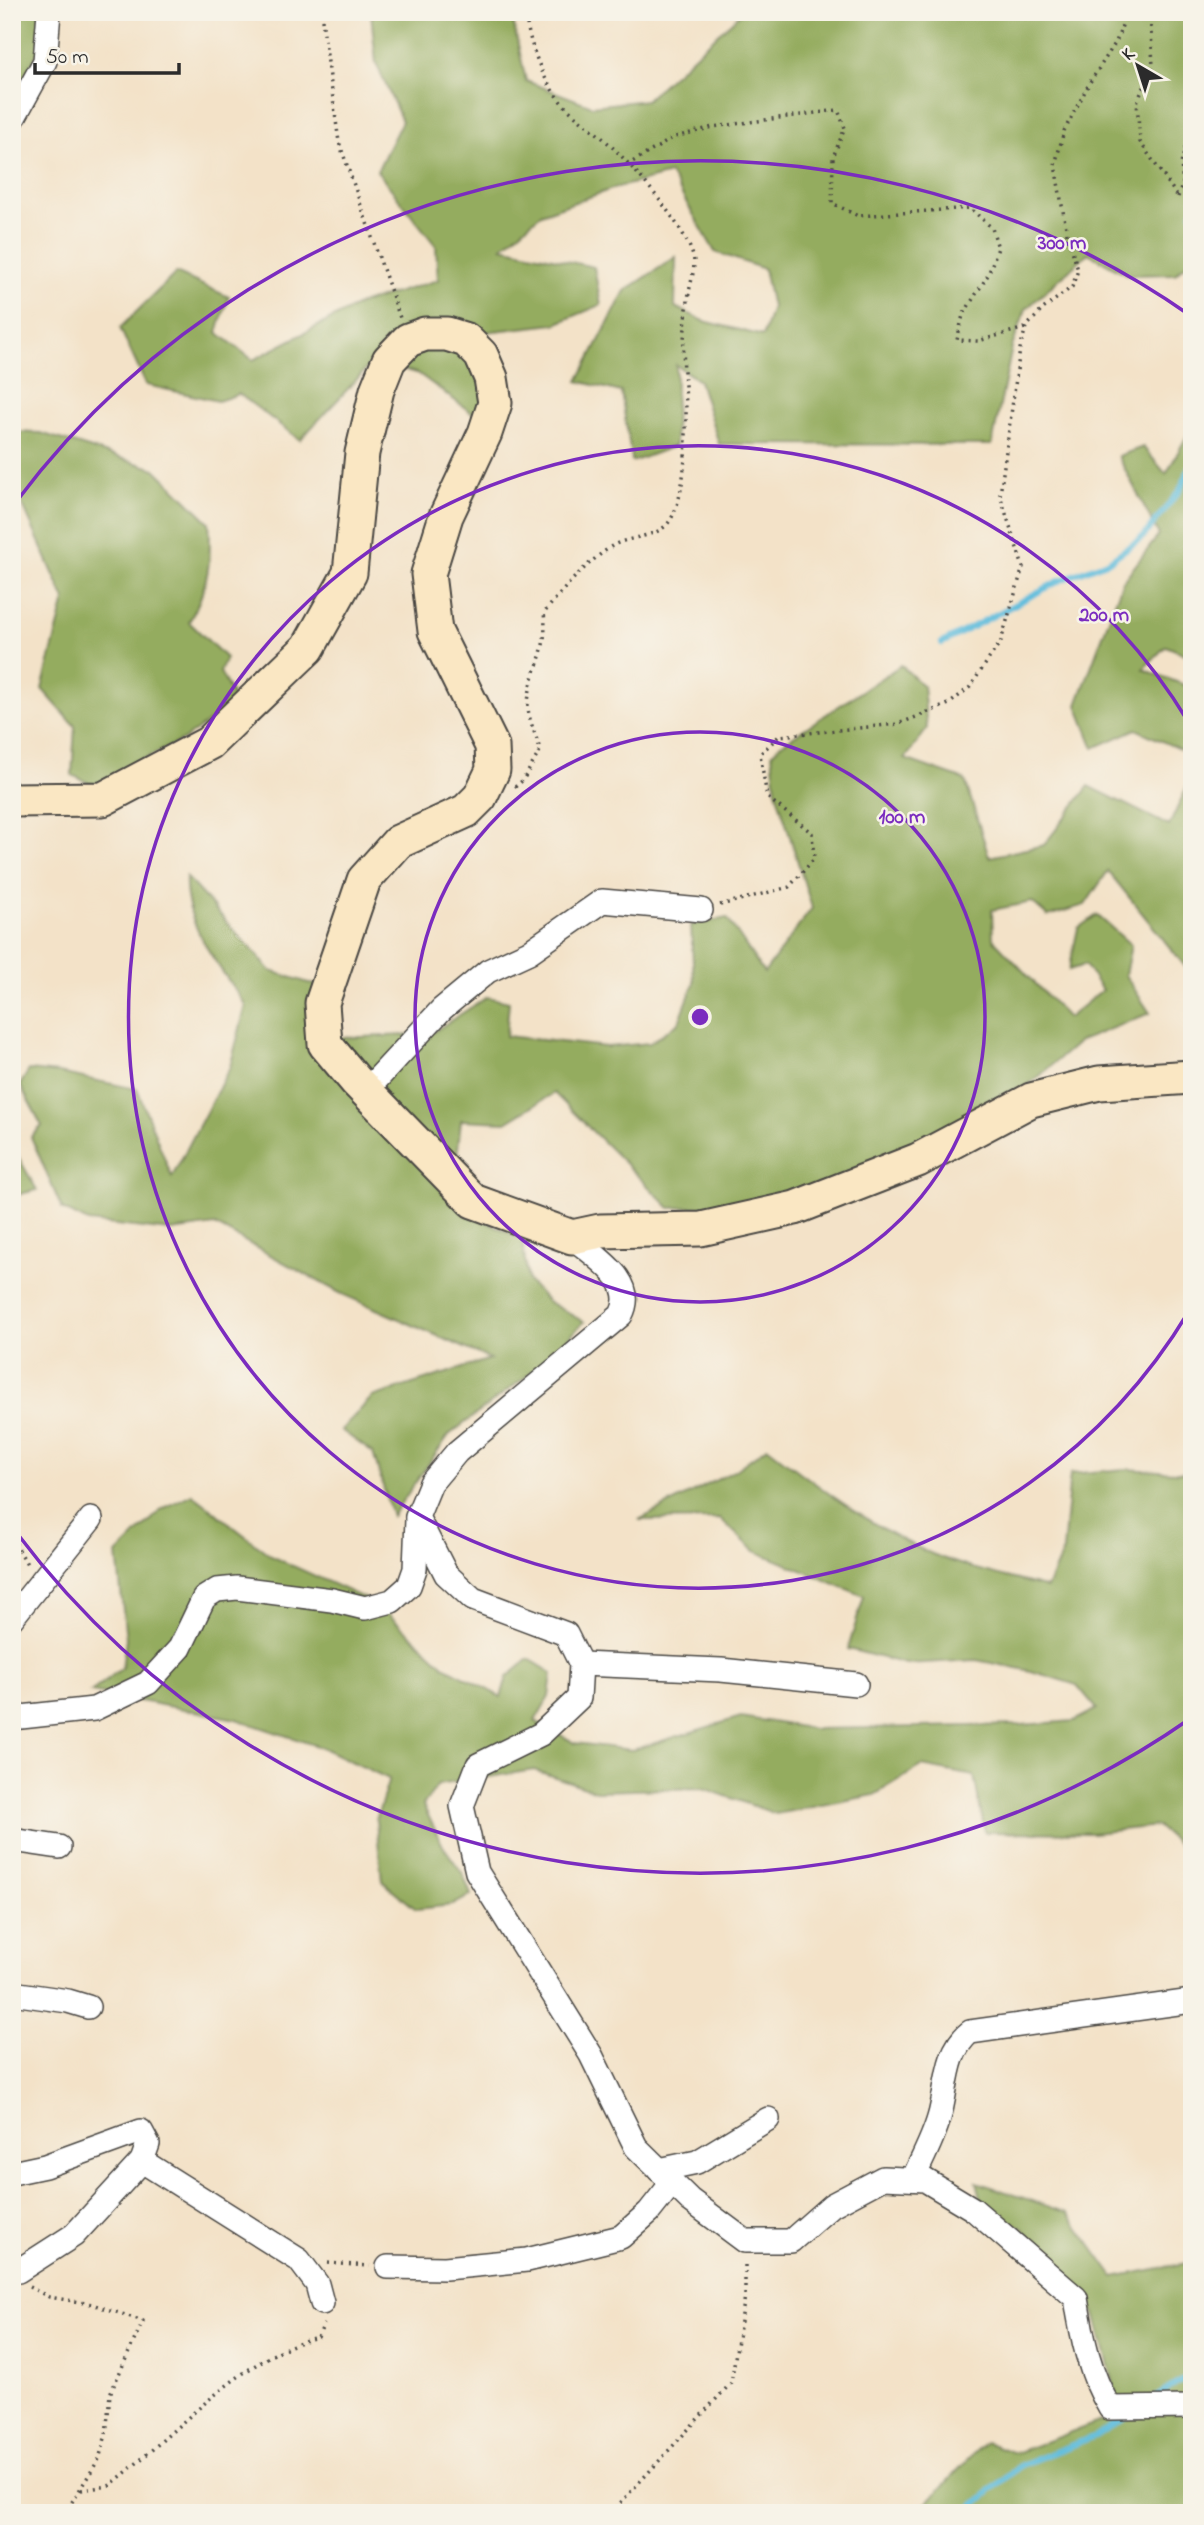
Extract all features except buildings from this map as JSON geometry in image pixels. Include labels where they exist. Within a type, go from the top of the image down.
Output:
[{"type":"street","points":[[12,121],[45,61],[49,12]]},
{"type":"street","points":[[12,800],[103,799],[209,743],[308,648],[350,573],[362,453],[377,390],[389,360],[408,340],[425,334],[447,334],[466,340],[481,355],[491,377],[495,403],[485,433],[446,516],[429,574],[435,632],[492,746],[493,770],[480,797],[466,811],[398,842],[364,880],[322,1003],[325,1044],[366,1091],[472,1201],[572,1237],[614,1274],[625,1288],[628,1303],[621,1315],[457,1452],[431,1483],[417,1517],[415,1569],[409,1586],[392,1601],[365,1608],[332,1600],[237,1588],[217,1590],[204,1598],[180,1648],[148,1683],[94,1709],[12,1718]]},
{"type":"street","points":[[366,1091],[442,1009],[488,971],[529,952],[602,901],[701,910]]},
{"type":"street","points":[[572,1237],[600,1231],[701,1229],[795,1208],[918,1160],[1031,1100],[1099,1083],[1192,1077]]},
{"type":"street","points":[[417,1517],[446,1574],[473,1599],[566,1634],[581,1664],[579,1698],[541,1734],[478,1765],[462,1806],[477,1872],[591,2055],[636,2147],[666,2176],[745,2241],[791,2241],[832,2205],[883,2178],[925,2180],[973,2209],[1076,2298],[1084,2346],[1097,2386],[1110,2408],[1192,2407]]},
{"type":"street","points":[[12,1618],[91,1519]]},
{"type":"street","points":[[581,1664],[708,1669],[856,1684]]},
{"type":"street","points":[[12,1840],[60,1847]]},
{"type":"street","points":[[12,1993],[68,2001],[88,2007]]},
{"type":"street","points":[[913,2179],[939,2119],[953,2056],[959,2041],[970,2032],[1192,2001]]},
{"type":"street","points":[[388,2267],[445,2269],[527,2260],[621,2238],[649,2212],[666,2176],[697,2162],[768,2119]]},
{"type":"street","points":[[12,2173],[45,2166],[141,2130],[148,2144],[142,2161],[74,2235],[18,2271]]},
{"type":"street","points":[[142,2161],[299,2260],[317,2284],[322,2303]]},
{"type":"path","points":[[321,12],[339,142],[408,340]]},
{"type":"path","points":[[506,793],[523,780],[540,751],[528,707],[532,679],[541,661],[546,628],[544,613],[563,589],[611,547],[668,524],[680,494],[688,404],[684,369],[686,320],[694,257],[680,228],[609,144],[562,103],[539,63],[525,12]]},
{"type":"path","points":[[627,165],[675,137],[713,127],[838,110],[845,128],[833,157],[832,203],[858,216],[970,208],[992,228],[998,248],[988,275],[963,316],[957,340],[978,341],[1026,327],[1043,309],[1072,287],[1078,270],[1067,234],[1055,165],[1064,131],[1090,82],[1116,42],[1127,12]]},
{"type":"path","points":[[1150,12],[1153,67],[1137,102],[1140,142],[1178,197],[1183,182],[1181,164],[1192,122]]},
{"type":"path","points":[[701,910],[789,887],[814,859],[812,833],[766,797],[760,754],[779,736],[898,724],[949,704],[970,687],[1001,640],[1023,567],[1000,495],[1026,327]]},
{"type":"path","points":[[12,1537],[37,1584]]},
{"type":"path","points":[[611,2513],[731,2383],[745,2296],[745,2241]]},
{"type":"path","points":[[299,2260],[388,2267]]},
{"type":"path","points":[[18,2271],[17,2278],[23,2284],[49,2297],[92,2304],[143,2321],[110,2394],[106,2435],[99,2459],[65,2513]]},
{"type":"path","points":[[81,2490],[109,2486],[148,2456],[194,2413],[258,2364],[293,2343],[318,2337],[327,2316],[322,2303]]},
{"type":"green space","points":[[12,12],[39,12],[39,50],[12,101]]},
{"type":"green space","points":[[371,12],[511,12],[526,81],[592,106],[646,100],[742,12],[1192,12],[1192,260],[1175,274],[1128,275],[1088,253],[1026,309],[1012,347],[992,445],[719,444],[699,381],[676,365],[675,446],[632,462],[621,392],[578,381],[625,291],[676,257],[675,307],[704,321],[763,336],[772,307],[764,269],[715,252],[670,174],[615,188],[541,214],[502,247],[594,267],[601,305],[555,324],[477,333],[484,395],[476,416],[419,374],[374,361],[300,440],[239,394],[218,401],[146,385],[120,328],[176,273],[229,297],[217,332],[253,360],[360,304],[438,280],[436,246],[377,171],[402,121],[376,63]]},
{"type":"green space","points":[[12,432],[41,433],[155,469],[209,522],[207,574],[201,597],[189,622],[226,658],[220,672],[236,702],[183,740],[118,772],[97,787],[72,775],[75,726],[42,689],[65,600],[12,481]]},
{"type":"green space","points":[[1188,434],[1192,436],[1192,657],[1166,646],[1143,669],[1192,688],[1192,755],[1136,729],[1094,748],[1077,705],[1123,581],[1159,535],[1118,456],[1143,447],[1166,474]]},
{"type":"green space","points":[[901,665],[923,686],[927,729],[905,759],[965,780],[989,857],[1044,845],[1089,786],[1169,826],[1192,776],[1192,975],[1108,871],[1085,905],[1048,916],[1032,902],[992,910],[993,939],[1068,1018],[1102,990],[1085,965],[1069,970],[1078,928],[1097,915],[1131,945],[1125,975],[1150,1013],[1080,1041],[1009,1101],[914,1152],[784,1197],[734,1206],[670,1208],[554,1093],[506,1122],[461,1120],[456,1167],[476,1216],[522,1239],[528,1281],[547,1301],[584,1322],[544,1363],[449,1435],[392,1516],[373,1453],[341,1430],[372,1397],[490,1359],[340,1293],[215,1225],[171,1231],[88,1222],[62,1209],[31,1137],[42,1126],[20,1085],[29,1070],[59,1073],[137,1089],[172,1177],[230,1067],[246,1005],[215,961],[197,928],[190,912],[186,877],[271,971],[318,986],[315,1039],[430,1034],[487,997],[509,1002],[506,1036],[607,1047],[650,1043],[679,1022],[694,983],[691,925],[727,918],[764,973],[812,908],[776,791],[772,754],[780,745]]},
{"type":"green space","points":[[12,1146],[37,1190],[20,1194],[12,1204]]},
{"type":"green space","points":[[767,1447],[842,1503],[902,1540],[953,1562],[1047,1588],[1063,1551],[1070,1474],[1125,1469],[1192,1473],[1192,1857],[1157,1826],[1093,1833],[985,1832],[974,1776],[922,1766],[874,1795],[776,1814],[703,1788],[597,1791],[534,1770],[438,1785],[423,1805],[443,1846],[463,1874],[471,1895],[453,1905],[416,1909],[382,1881],[376,1820],[389,1779],[323,1748],[236,1719],[91,1692],[122,1668],[126,1639],[117,1554],[162,1509],[192,1494],[271,1556],[377,1604],[446,1667],[501,1697],[507,1677],[529,1659],[552,1673],[549,1697],[535,1721],[575,1743],[632,1750],[741,1717],[814,1729],[1021,1725],[1074,1721],[1097,1709],[1077,1685],[1031,1671],[976,1660],[906,1664],[848,1649],[864,1596],[755,1551],[720,1519],[639,1520],[734,1471]]},
{"type":"green space","points":[[977,2182],[1068,2213],[1114,2277],[1192,2262],[1192,2513],[917,2513],[985,2442],[1015,2453],[1115,2416],[1113,2381],[1095,2314],[1068,2277],[1022,2228],[983,2206]]},
{"type":"waterway","points":[[942,643],[1061,580],[1109,561],[1144,536],[1180,490],[1192,463]]},
{"type":"waterway","points":[[1153,2399],[1192,2374]]},
{"type":"waterway","points":[[965,2513],[1021,2465],[1095,2436],[1127,2416]]}]
